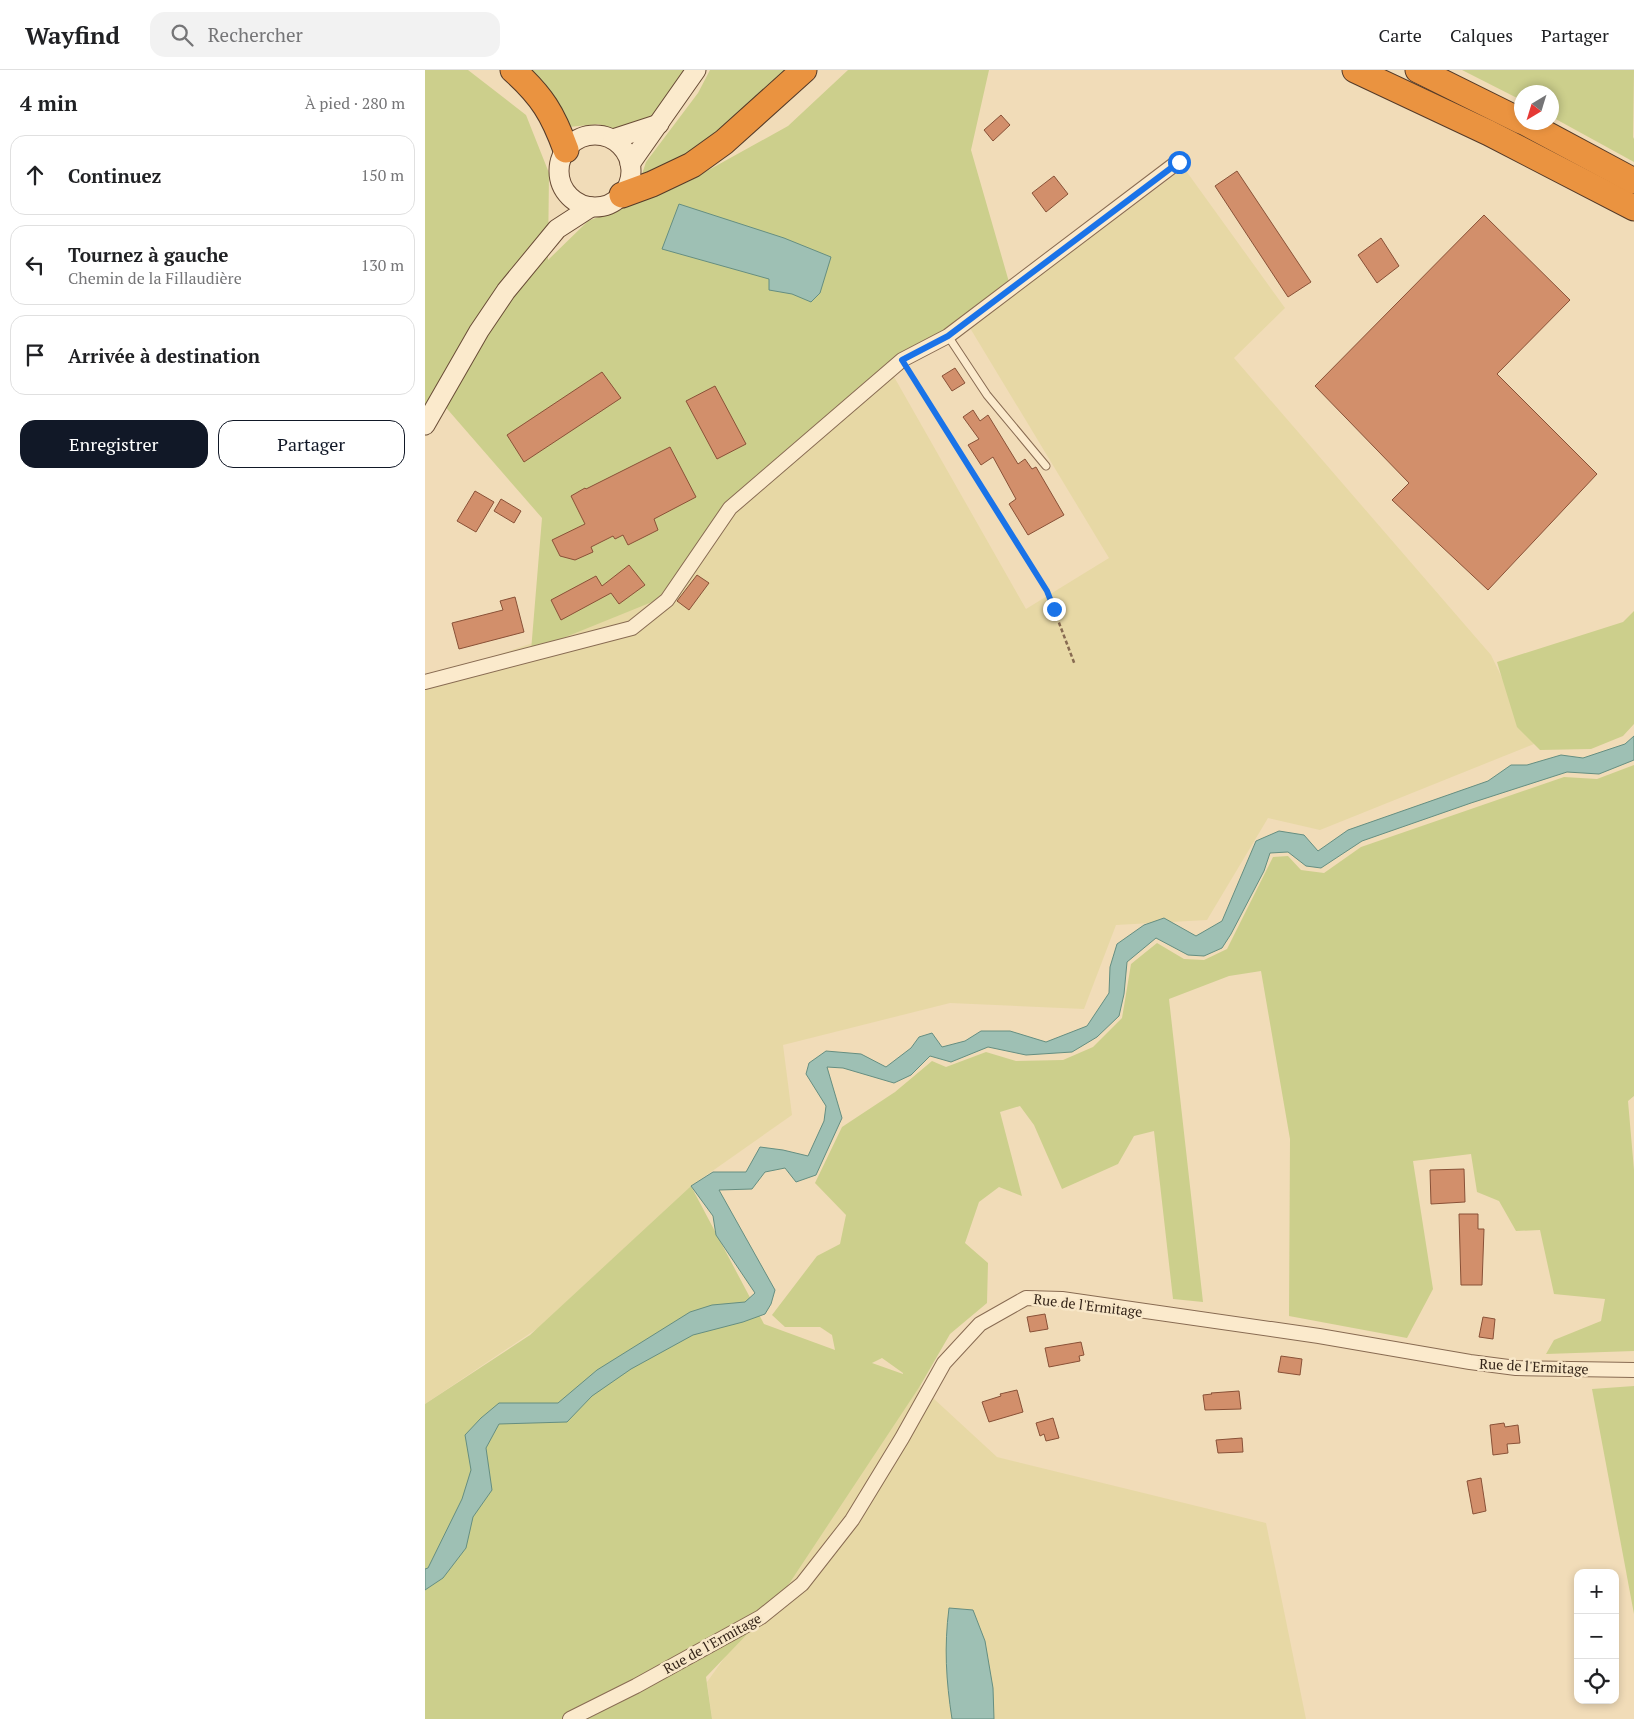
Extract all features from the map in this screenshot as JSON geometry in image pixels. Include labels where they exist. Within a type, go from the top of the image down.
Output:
[{"type":"highway","points":[[513,70],[527,82],[545,104],[557,125],[566,150]]},
{"type":"highway","points":[[622,195],[653,184],[692,165],[724,142],[804,70]]},
{"type":"highway","points":[[1355,70],[1489,133],[1634,208]]},
{"type":"highway","points":[[1418,70],[1514,118]]},
{"type":"highway","points":[[1538,130],[1634,181]]},
{"type":"street","points":[[631,164],[627,154],[613,139],[592,135],[573,143],[566,150],[559,172],[561,183],[574,200],[591,207],[613,202],[622,195],[629,180],[631,164],[696,70]]},
{"type":"street","points":[[613,139],[659,124]]},
{"type":"street","points":[[425,682],[632,628],[667,600],[730,508],[902,360],[948,336],[1179,162]]},
{"type":"street","points":[[557,229],[567,193]]},
{"type":"street","points":[[425,425],[479,331],[531,258],[557,229],[591,207]]},
{"type":"street","name":"Rue de l'Ermitage","points":[[570,1719],[636,1686],[761,1617],[801,1584],[852,1520],[902,1438],[944,1363],[981,1324],[1026,1298],[1072,1301],[1319,1336],[1507,1367],[1634,1370]]},
{"type":"lane","points":[[948,336],[987,395],[1046,466]]},
{"type":"path","points":[[902,360],[1047,591],[1075,664]]},
{"type":"shaded area","points":[[1184,168],[1285,308],[1234,358],[1491,655],[1534,744],[1320,830],[1268,818],[1207,920],[1116,925],[1084,1009],[950,1003],[783,1045],[792,1115],[691,1186],[538,1328],[425,1404],[425,680],[657,600],[755,476],[893,375],[1026,609],[1109,558],[970,328]]},
{"type":"shaded area","points":[[920,1386],[997,1457],[1266,1523],[1306,1719],[712,1719],[707,1682]]},
{"type":"green space","points":[[425,70],[468,70],[526,115],[549,173],[548,260],[588,221],[687,182],[788,126],[848,70],[989,70],[971,150],[1011,289],[755,476],[657,600],[531,651],[542,518],[442,403],[425,412]]},
{"type":"green space","points":[[520,70],[685,70],[653,119],[619,130],[598,124],[569,127]]},
{"type":"green space","points":[[710,70],[788,70],[717,137],[640,180],[646,162],[698,93]]},
{"type":"green space","points":[[1462,70],[1634,70],[1634,162],[1559,121],[1559,85],[1514,85],[1514,96]]},
{"type":"green space","points":[[1634,611],[1634,724],[1623,736],[1591,749],[1540,750],[1517,727],[1497,662],[1623,622]]},
{"type":"green space","points":[[1634,765],[1634,1096],[1628,1101],[1634,1170],[1634,1351],[1546,1354],[1554,1340],[1601,1321],[1605,1299],[1554,1294],[1540,1230],[1516,1231],[1499,1201],[1477,1192],[1471,1154],[1413,1161],[1433,1289],[1407,1338],[1289,1316],[1290,1139],[1261,971],[1229,976],[1169,999],[1203,1302],[1173,1299],[1154,1131],[1134,1136],[1118,1164],[1062,1189],[1034,1125],[1020,1106],[1000,1112],[1022,1196],[999,1187],[979,1202],[965,1243],[988,1263],[987,1303],[950,1334],[920,1386],[775,1605],[706,1677],[712,1719],[425,1719],[425,1404],[530,1335],[691,1186],[764,1324],[835,1350],[832,1335],[820,1327],[785,1327],[772,1315],[817,1256],[840,1244],[846,1215],[815,1183],[842,1127],[895,1092],[932,1061],[946,1067],[986,1052],[1016,1061],[1063,1060],[1093,1047],[1122,1018],[1131,964],[1157,943],[1184,959],[1204,960],[1227,949],[1273,857],[1288,856],[1301,870],[1324,873],[1361,847],[1564,777],[1597,779]],"holes":[[[882,1358],[903,1374],[872,1363]]]},
{"type":"green space","points":[[1634,1386],[1634,1614],[1592,1389]]},
{"type":"water","points":[[679,204],[784,238],[831,257],[820,293],[811,302],[792,294],[769,290],[769,279],[662,249]]},
{"type":"water","points":[[1634,736],[1634,760],[1599,774],[1567,772],[1471,803],[1362,841],[1321,868],[1306,866],[1288,852],[1270,853],[1264,871],[1222,948],[1204,956],[1188,955],[1156,938],[1127,962],[1124,994],[1119,1016],[1097,1037],[1072,1052],[1026,1055],[988,1047],[951,1062],[930,1056],[911,1075],[894,1083],[843,1068],[827,1067],[842,1118],[816,1175],[796,1182],[785,1168],[765,1172],[752,1189],[719,1190],[775,1290],[771,1304],[765,1314],[743,1322],[693,1335],[631,1369],[592,1396],[567,1422],[499,1424],[486,1448],[492,1490],[473,1517],[466,1548],[443,1578],[425,1590],[425,1569],[428,1568],[462,1499],[471,1470],[465,1435],[481,1418],[499,1403],[558,1403],[597,1370],[690,1312],[712,1305],[745,1302],[755,1293],[716,1235],[713,1216],[691,1186],[713,1172],[746,1172],[760,1147],[808,1156],[824,1121],[826,1106],[806,1074],[809,1063],[826,1051],[861,1054],[886,1067],[911,1048],[919,1037],[932,1033],[942,1047],[965,1041],[981,1031],[1010,1031],[1046,1042],[1087,1026],[1109,993],[1110,967],[1117,944],[1144,925],[1164,918],[1196,936],[1222,921],[1256,841],[1279,831],[1304,835],[1318,851],[1348,830],[1488,781],[1511,765],[1527,765],[1561,755],[1583,758],[1625,744]]},
{"type":"water","points":[[949,1608],[973,1610],[985,1641],[993,1688],[994,1719],[952,1719],[946,1664]]},
{"type":"building","points":[[1001,115],[1010,125],[993,141],[984,130]]},
{"type":"building","points":[[1237,171],[1311,282],[1288,297],[1215,186]]},
{"type":"building","points":[[1054,176],[1068,194],[1046,212],[1032,193]]},
{"type":"building","points":[[1484,215],[1570,300],[1497,374],[1597,474],[1488,590],[1392,500],[1409,483],[1315,386]]},
{"type":"building","points":[[1381,238],[1399,266],[1377,283],[1358,255]]},
{"type":"building","points":[[955,368],[965,383],[952,391],[942,376]]},
{"type":"building","points":[[602,372],[621,398],[524,462],[507,435]]},
{"type":"building","points":[[715,386],[746,444],[717,459],[686,401]]},
{"type":"building","points":[[973,410],[980,421],[988,415],[1018,464],[1025,459],[1032,469],[1036,467],[1064,515],[1028,535],[1009,504],[1016,499],[993,457],[981,465],[968,445],[979,439],[963,417]]},
{"type":"building","points":[[670,447],[696,497],[654,519],[658,530],[628,545],[623,535],[615,539],[613,536],[591,547],[593,552],[575,560],[560,556],[552,540],[585,524],[571,496]]},
{"type":"building","points":[[475,491],[494,502],[476,532],[457,521]]},
{"type":"building","points":[[501,499],[521,511],[514,523],[494,511]]},
{"type":"building","points":[[629,565],[645,585],[619,604],[611,593],[561,620],[551,600],[596,576],[602,586]]},
{"type":"building","points":[[697,575],[709,583],[689,610],[677,601]]},
{"type":"building","points":[[515,597],[524,632],[459,649],[452,623],[503,610],[500,601]]},
{"type":"building","points":[[1464,1169],[1465,1202],[1431,1204],[1430,1170]]},
{"type":"building","points":[[1459,1214],[1478,1214],[1478,1229],[1484,1229],[1482,1285],[1461,1285]]},
{"type":"building","points":[[1045,1314],[1048,1329],[1030,1332],[1027,1317]]},
{"type":"building","points":[[1483,1317],[1495,1319],[1493,1339],[1479,1337]]},
{"type":"building","points":[[1081,1342],[1084,1355],[1079,1356],[1080,1361],[1049,1367],[1045,1348]]},
{"type":"building","points":[[1281,1356],[1302,1359],[1300,1375],[1278,1372]]},
{"type":"building","points":[[1017,1390],[1023,1412],[989,1422],[982,1402],[1001,1396],[1000,1394]]},
{"type":"building","points":[[1239,1391],[1241,1409],[1205,1410],[1203,1395]]},
{"type":"building","points":[[1053,1418],[1059,1438],[1046,1441],[1044,1434],[1040,1436],[1036,1423]]},
{"type":"building","points":[[1504,1423],[1505,1427],[1518,1425],[1520,1443],[1507,1444],[1508,1453],[1493,1455],[1490,1425]]},
{"type":"building","points":[[1242,1438],[1243,1452],[1218,1453],[1216,1440]]},
{"type":"building","points":[[1481,1478],[1486,1511],[1473,1514],[1467,1481]]},
{"type":"route","points":[[1054,609],[1047,591],[902,360],[948,336],[1179,162]]}]
